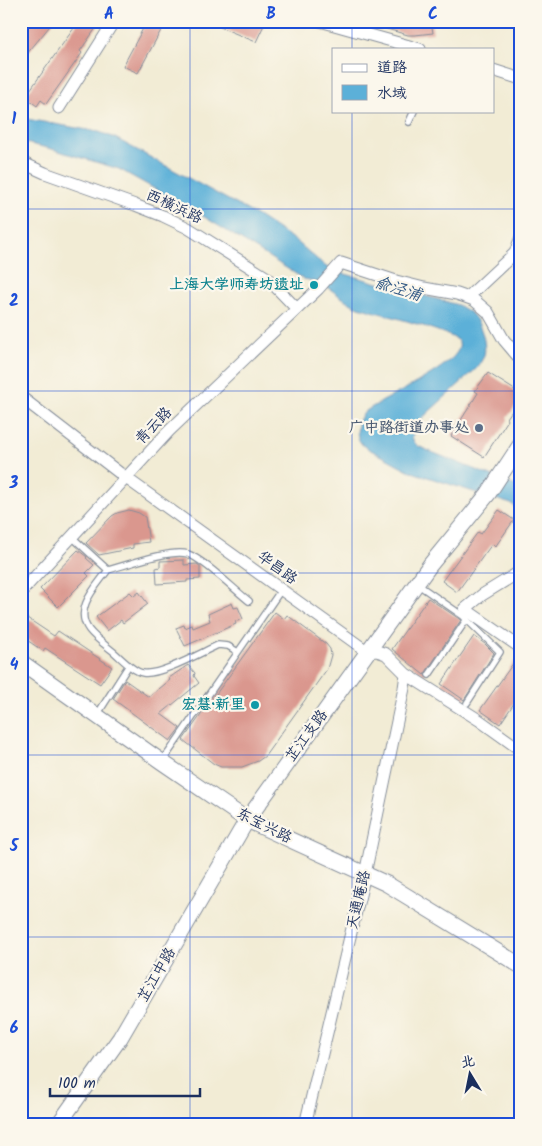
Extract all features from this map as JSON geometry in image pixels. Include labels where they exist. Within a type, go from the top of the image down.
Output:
[{"type":"street","points":[[59,108],[114,21]]},
{"type":"street","points":[[320,21],[416,48]]},
{"type":"street","points":[[494,70],[521,78]]},
{"type":"street","name":"西横浜路","points":[[22,164],[163,216],[188,228],[266,277],[297,309]]},
{"type":"street","points":[[521,237],[515,253],[468,297],[488,312],[504,340],[521,360]]},
{"type":"street","name":"青云路","points":[[21,592],[183,417],[318,289],[339,265],[396,281],[468,297]]},
{"type":"street","name":"华昌路","points":[[21,397],[126,478],[368,652],[377,651],[386,654],[406,674],[479,720],[521,750]]},
{"type":"street","points":[[368,652],[441,551],[488,494],[521,444]]},
{"type":"street","points":[[521,571],[482,595],[465,609],[521,648]]},
{"type":"street","name":"芷江支路","points":[[247,820],[368,652]]},
{"type":"street","name":"东宝兴路","points":[[21,662],[247,820],[387,884],[521,966]]},
{"type":"street","name":"天通庵路","points":[[305,1125],[365,874],[406,674]]},
{"type":"street","name":"芷江中路","points":[[58,1125],[120,1038],[247,820]]},
{"type":"lane","points":[[408,122],[413,112]]},
{"type":"lane","points":[[72,537],[108,570]]},
{"type":"lane","points":[[238,652],[228,646],[218,645],[159,672],[142,673],[129,665],[90,631],[84,621],[84,609],[88,599],[108,570],[176,553],[189,554],[203,563],[249,601]]},
{"type":"lane","points":[[417,584],[467,619],[500,652],[467,703]]},
{"type":"lane","points":[[162,762],[281,590]]},
{"type":"lane","points":[[429,675],[467,619]]},
{"type":"lane","points":[[97,715],[129,665]]},
{"type":"water","name":"俞泾浦","points":[[21,118],[99,132],[115,138],[256,215],[296,241],[325,266],[338,272],[458,305],[472,314],[482,334],[485,345],[484,356],[478,367],[420,420],[412,437],[418,446],[521,488],[521,510],[511,504],[412,472],[365,447],[359,440],[358,427],[360,418],[365,412],[438,369],[451,359],[459,349],[458,341],[435,330],[352,304],[324,285],[304,279],[198,213],[119,169],[21,142]]},
{"type":"building","points":[[32,21],[54,21],[21,61],[21,35]]},
{"type":"building","points":[[79,21],[101,21],[80,51],[82,53],[46,104],[41,100],[37,106],[25,97]]},
{"type":"building","points":[[147,21],[166,21],[138,73],[123,66]]},
{"type":"building","points":[[222,21],[255,21],[264,25],[256,42],[220,27]]},
{"type":"building","points":[[369,21],[431,21],[433,33],[408,35],[369,24]]},
{"type":"building","name":"广中路街道办事处","points":[[488,373],[521,394],[521,398],[484,457],[451,436],[478,393],[475,391]]},
{"type":"building","points":[[129,510],[145,517],[149,542],[133,544],[133,548],[99,555],[86,543],[112,516]]},
{"type":"building","points":[[499,510],[514,520],[495,547],[492,544],[457,592],[442,581],[478,532],[481,534]]},
{"type":"building","points":[[78,550],[94,565],[86,573],[89,576],[58,607],[40,589]]},
{"type":"building","points":[[184,560],[184,565],[197,564],[200,566],[200,579],[157,584],[156,568],[160,567],[160,561]]},
{"type":"building","points":[[130,592],[134,596],[139,592],[148,604],[123,623],[121,620],[107,631],[96,617]]},
{"type":"building","points":[[428,598],[461,620],[424,675],[392,649]]},
{"type":"building","points":[[232,603],[234,608],[238,607],[243,619],[235,622],[236,624],[185,646],[176,628],[184,625],[185,628],[192,625],[193,628],[210,621],[208,614]]},
{"type":"building","name":"宏慧·新里","points":[[275,612],[284,619],[287,615],[326,644],[330,649],[331,655],[327,669],[265,756],[242,767],[221,767],[214,764],[183,740]]},
{"type":"building","points":[[21,614],[54,636],[58,631],[112,667],[100,684],[45,648],[43,651],[21,636]]},
{"type":"building","points":[[474,636],[494,653],[464,700],[441,684]]},
{"type":"building","points":[[519,655],[521,655],[521,693],[500,724],[480,710]]},
{"type":"building","points":[[188,665],[195,673],[194,676],[199,683],[161,714],[180,728],[170,741],[113,699],[125,680],[149,697],[170,680],[169,678]]},
{"type":"place","name":"上海大学师寿坊遗址","points":[[314,285]]},
{"type":"place","name":"广中路街道办事处","points":[[479,428]]},
{"type":"place","name":"宏慧·新里","points":[[255,705]]}]
